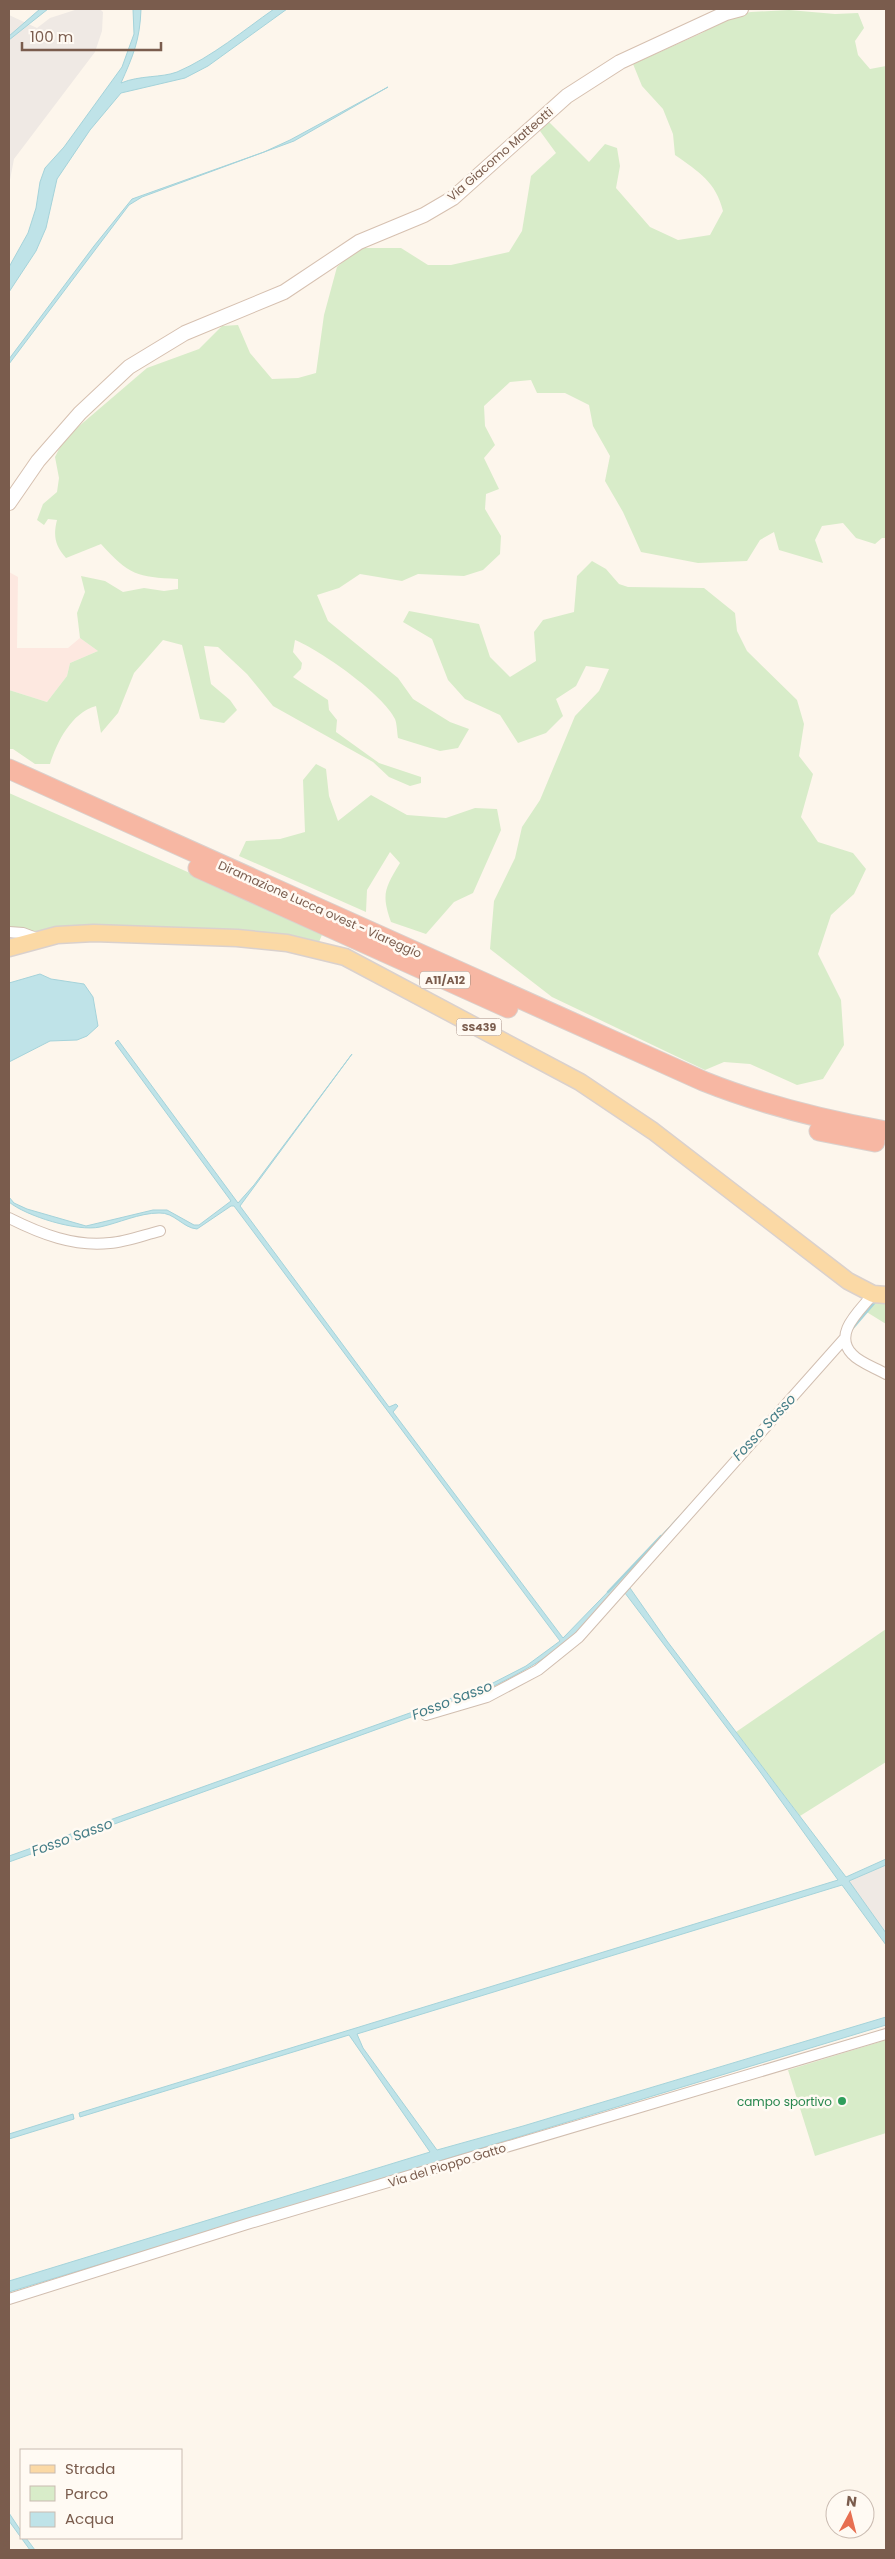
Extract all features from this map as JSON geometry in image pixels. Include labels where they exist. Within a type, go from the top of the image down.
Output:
[{"type":"highway","name":"Diramazione Lucca ovest - Viareggio","points":[[9,769],[68,803],[187,863],[703,1088],[731,1092],[827,1121],[886,1132]]},
{"type":"highway","name":"Diramazione Lucca ovest - Viareggio","points":[[9,783],[68,803],[207,858],[703,1088],[738,1108],[844,1138],[886,1144]]},
{"type":"main road","name":"Via Giacomo Matteotti","points":[[9,503],[38,461],[80,413],[129,367],[185,333],[284,292],[358,242],[424,215],[453,198],[567,96],[620,62],[726,12],[741,9]]},
{"type":"main road","name":"SS439","points":[[9,948],[56,935],[94,933],[237,938],[287,943],[345,957],[580,1082],[653,1131],[848,1282],[880,1295]]},
{"type":"street","points":[[9,932],[23,933],[39,939]]},
{"type":"street","points":[[9,1218],[60,1240],[88,1243],[111,1243],[160,1231]]},
{"type":"street","points":[[426,1714],[487,1696],[538,1670],[579,1637],[844,1339],[847,1327],[880,1295]]},
{"type":"street","points":[[844,1339],[852,1354],[886,1374]]},
{"type":"street","name":"Via del Pioppo Gatto","points":[[9,2299],[246,2224],[886,2034]]},
{"type":"shaded area","points":[[78,9],[100,9],[103,12],[102,31],[95,52],[14,159],[9,185],[9,15],[37,28],[50,18]]},
{"type":"shaded area","points":[[9,572],[18,577],[17,648],[68,648],[80,638],[98,651],[70,663],[67,676],[47,702],[9,690]]},
{"type":"shaded area","points":[[886,1865],[886,1933],[849,1881]]},
{"type":"green space","points":[[789,10],[835,14],[858,13],[864,28],[855,41],[858,55],[870,69],[886,66],[886,538],[882,538],[875,544],[856,538],[843,523],[822,526],[815,540],[823,563],[779,550],[774,532],[760,540],[747,561],[698,563],[641,552],[623,512],[605,481],[610,456],[593,426],[589,405],[565,393],[537,393],[531,380],[510,382],[484,406],[485,426],[495,445],[484,458],[499,489],[486,494],[485,509],[501,536],[500,554],[483,570],[464,576],[418,574],[402,581],[360,574],[339,588],[317,595],[328,621],[398,678],[413,699],[450,722],[469,729],[458,748],[440,751],[398,738],[395,719],[389,709],[378,698],[335,663],[295,640],[293,652],[302,663],[301,669],[293,677],[328,700],[329,710],[337,720],[336,732],[379,763],[421,777],[421,783],[410,786],[389,777],[373,762],[273,706],[247,674],[218,647],[204,646],[211,684],[230,700],[237,710],[224,723],[200,719],[182,645],[163,640],[134,673],[118,713],[101,733],[96,706],[79,715],[66,729],[50,764],[35,764],[13,749],[9,749],[9,690],[47,702],[67,676],[70,663],[98,651],[80,638],[77,613],[85,592],[81,576],[105,581],[123,592],[144,588],[164,591],[178,589],[178,579],[153,577],[135,572],[119,562],[101,544],[66,558],[62,554],[56,540],[57,520],[48,519],[44,525],[37,520],[43,504],[57,492],[59,478],[55,457],[64,439],[147,368],[199,349],[222,326],[238,325],[250,353],[272,379],[298,378],[316,373],[324,315],[337,267],[359,248],[401,248],[428,265],[451,265],[509,252],[522,231],[531,176],[556,153],[540,131],[548,121],[589,162],[605,144],[617,148],[620,166],[616,188],[650,227],[678,240],[710,235],[723,211],[716,192],[705,178],[675,155],[673,134],[663,109],[642,86],[633,64],[702,33],[732,15]]},
{"type":"green space","points":[[592,561],[606,569],[619,584],[628,587],[704,588],[735,613],[737,631],[747,651],[797,700],[804,724],[799,756],[813,774],[801,817],[818,842],[853,853],[866,869],[854,894],[831,915],[818,954],[841,1000],[844,1045],[823,1079],[797,1085],[750,1064],[724,1062],[705,1070],[552,997],[490,949],[494,901],[515,858],[522,827],[540,800],[575,716],[599,691],[609,669],[586,666],[576,686],[556,699],[563,716],[546,733],[518,743],[500,715],[465,699],[448,680],[432,639],[403,622],[409,611],[479,624],[490,657],[510,677],[536,661],[534,632],[543,620],[574,612],[577,576]]},
{"type":"green space","points":[[316,764],[326,769],[329,796],[338,821],[371,795],[407,815],[446,818],[475,808],[497,809],[501,830],[473,893],[454,902],[426,934],[391,922],[385,898],[386,891],[400,863],[390,852],[367,890],[366,912],[239,856],[246,841],[280,839],[305,832],[303,780]]},
{"type":"green space","points":[[9,793],[323,932],[316,950],[94,933],[9,948]]},
{"type":"green space","points":[[871,1301],[886,1303],[886,1324],[865,1311]]},
{"type":"green space","points":[[886,1629],[886,1762],[800,1816],[736,1732]]},
{"type":"green space","name":"campo sportivo","points":[[886,2040],[886,2133],[815,2156],[788,2070]]},
{"type":"water","points":[[40,9],[48,9],[9,40],[9,36]]},
{"type":"water","points":[[133,9],[141,9],[139,30],[132,56],[121,83],[128,80],[177,72],[215,51],[274,9],[287,9],[208,66],[185,78],[121,93],[90,130],[57,179],[46,228],[36,251],[9,292],[9,267],[28,233],[45,168],[64,147],[122,67],[134,34]]},
{"type":"water","points":[[388,87],[294,141],[142,197],[129,205],[9,364],[9,359],[132,199],[264,152]]},
{"type":"water","points":[[40,974],[51,979],[84,984],[93,997],[98,1026],[87,1036],[77,1040],[50,1041],[9,1062],[9,983]]},
{"type":"water","points":[[118,1040],[238,1203],[254,1185],[352,1054],[240,1206],[389,1407],[396,1404],[398,1406],[393,1412],[563,1638],[718,1474],[574,1636],[543,1659],[521,1672],[486,1690],[9,1862],[9,1856],[491,1684],[526,1666],[560,1641],[234,1206],[231,1206],[197,1229],[187,1226],[164,1213],[129,1218],[100,1227],[90,1228],[52,1222],[27,1213],[9,1202],[9,1197],[14,1203],[27,1209],[86,1226],[153,1210],[167,1210],[194,1225],[199,1225],[231,1201],[115,1043]]},
{"type":"water","points":[[630,1588],[667,1641],[846,1877],[886,1859],[886,1865],[849,1881],[886,1933],[886,1945],[842,1885],[357,2034],[363,2048],[437,2150],[886,2017],[886,2025],[9,2292],[9,2281],[430,2152],[349,2035],[80,2117],[79,2113],[838,1880],[758,1769],[625,1593]]},
{"type":"water","points":[[73,2114],[74,2119],[9,2139],[9,2134]]},
{"type":"water","points":[[9,2513],[20,2530],[20,2537],[9,2521]]},
{"type":"water","points":[[22,2539],[27,2539],[35,2550],[30,2550]]},
{"type":"waterway","name":"Fosso Sasso","points":[[852,1329],[876,1301]]},
{"type":"waterway","name":"Fosso Sasso","points":[[608,1592],[661,1536]]},
{"type":"place","name":"campo sportivo","points":[[842,2101]]}]
